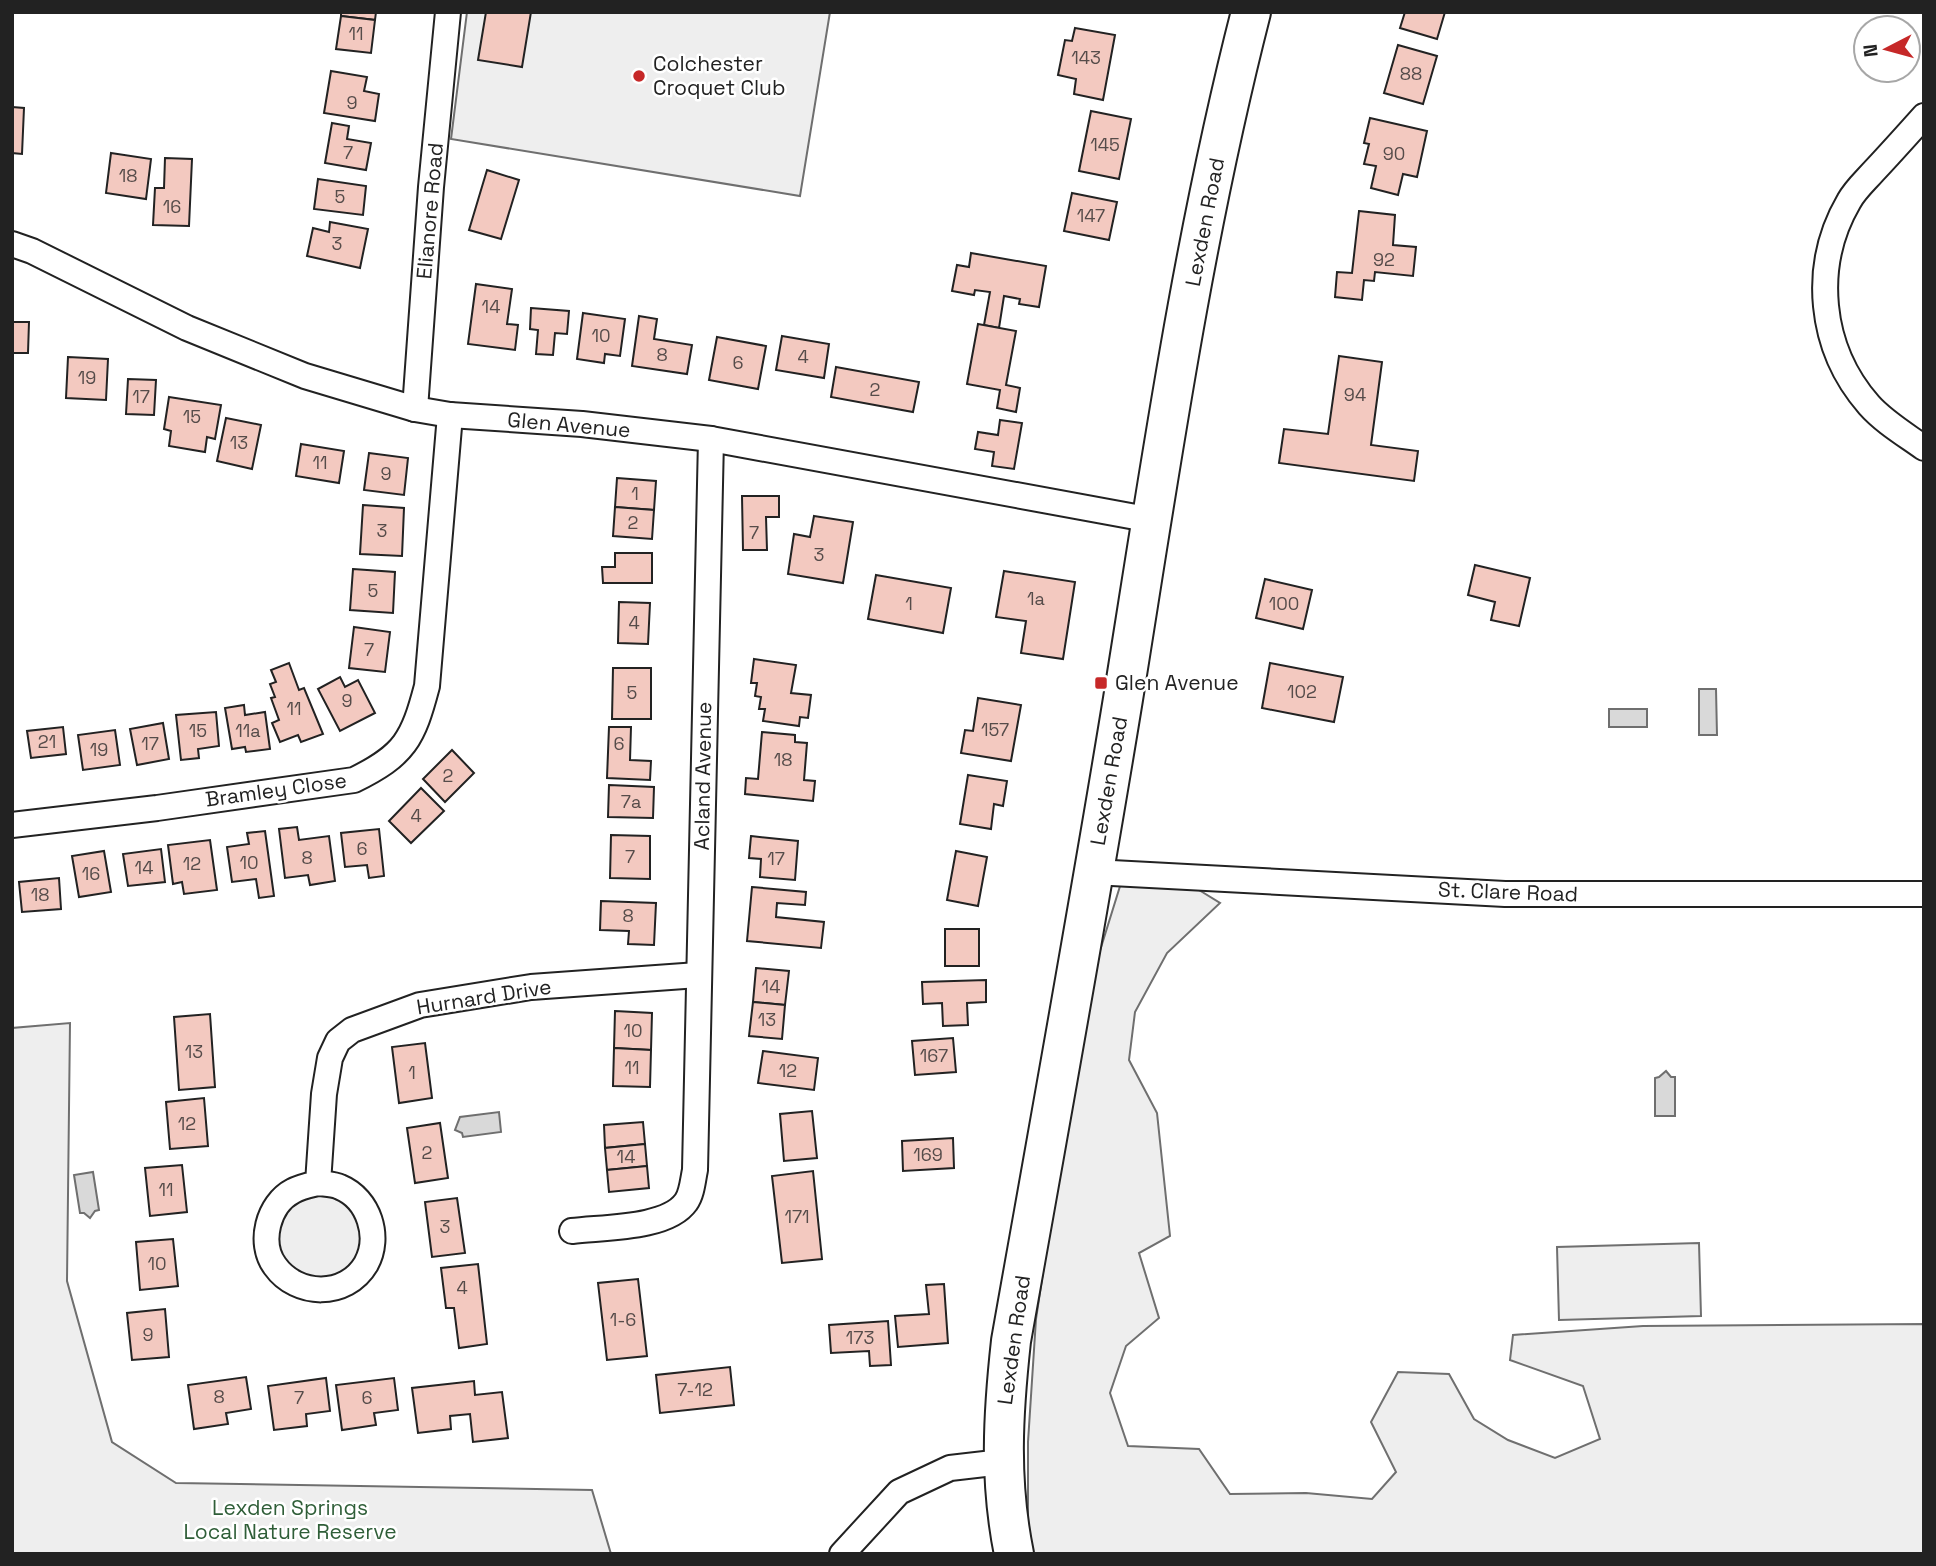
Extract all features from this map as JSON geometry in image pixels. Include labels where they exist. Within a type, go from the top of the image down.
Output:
[{"type":"main road","name":"Lexden Road","points":[[1014,1554],[1008,1525],[1002,1462],[1003,1419],[1012,1341],[1202,231],[1251,12]]},
{"type":"street","name":"Elianore Road","points":[[415,409],[431,187],[448,12]]},
{"type":"street","points":[[1924,116],[1850,198],[1833,234],[1826,270],[1825,309],[1832,344],[1846,375],[1870,407],[1924,449]]},
{"type":"street","name":"Glen Avenue","points":[[12,244],[32,251],[199,333],[304,376],[415,409],[450,415],[582,424],[711,439],[1152,520]]},
{"type":"street","name":"Bramley Close","points":[[12,825],[354,780],[383,766],[404,745],[418,719],[427,686],[450,415]]},
{"type":"street","name":"Acland Avenue","points":[[572,1231],[654,1222],[672,1215],[687,1200],[695,1170],[711,439]]},
{"type":"street","name":"St. Clare Road","points":[[1093,872],[1505,894],[1924,894]]},
{"type":"street","name":"Hurnard Drive","points":[[318,1183],[324,1094],[330,1058],[338,1041],[352,1030],[420,1005],[531,987],[698,975]]},
{"type":"street","points":[[318,1183],[340,1187],[359,1200],[369,1215],[373,1239],[367,1263],[356,1276],[335,1288],[319,1290],[301,1287],[287,1280],[270,1257],[267,1230],[272,1212],[279,1202],[293,1191],[318,1183]]},
{"type":"street","points":[[842,1554],[899,1492],[950,1468],[1002,1462]]},
{"type":"green space","name":"Colchester Croquet Club","points":[[467,12],[830,12],[800,196],[451,139]]},
{"type":"green space","points":[[1186,882],[1220,903],[1167,953],[1135,1012],[1129,1060],[1157,1113],[1170,1236],[1139,1253],[1159,1318],[1126,1346],[1110,1393],[1128,1446],[1199,1449],[1230,1494],[1306,1493],[1372,1499],[1396,1472],[1371,1422],[1398,1372],[1449,1374],[1474,1419],[1508,1440],[1555,1458],[1600,1439],[1583,1386],[1510,1360],[1513,1335],[1643,1326],[1924,1324],[1924,1554],[1028,1554],[1028,1442],[1036,1319],[1060,1158],[1094,970],[1121,883]]},
{"type":"green space","name":"Lexden Springs Local Nature Reserve","points":[[70,1023],[67,1281],[112,1442],[176,1483],[592,1490],[611,1554],[12,1554],[12,1028]]},
{"type":"green space","points":[[319,1191],[348,1202],[364,1229],[359,1257],[339,1277],[311,1281],[278,1257],[274,1228],[290,1201]]},
{"type":"green space","points":[[1699,1243],[1701,1316],[1559,1320],[1557,1247]]},
{"type":"shaded area","points":[[1699,689],[1716,689],[1717,735],[1699,735]]},
{"type":"shaded area","points":[[1609,709],[1647,709],[1647,727],[1609,727]]},
{"type":"shaded area","points":[[1666,1071],[1671,1077],[1675,1077],[1675,1116],[1655,1116],[1655,1078]]},
{"type":"shaded area","points":[[499,1112],[501,1132],[463,1137],[462,1133],[455,1130],[460,1117]]},
{"type":"shaded area","points":[[93,1172],[99,1210],[90,1218],[80,1213],[74,1175]]},
{"type":"building","points":[[341,12],[376,12],[375,20],[341,16]]},
{"type":"building","points":[[486,12],[531,12],[522,67],[478,60]]},
{"type":"building","points":[[1405,12],[1445,12],[1437,39],[1400,28]]},
{"type":"building","points":[[341,16],[375,20],[371,53],[336,49]]},
{"type":"building","points":[[1075,28],[1115,35],[1103,100],[1074,94],[1076,79],[1058,75],[1065,40],[1072,41]]},
{"type":"building","points":[[1398,45],[1437,56],[1423,104],[1384,93]]},
{"type":"building","points":[[331,71],[367,77],[364,91],[379,94],[375,121],[324,113]]},
{"type":"building","points":[[12,107],[24,108],[22,154],[12,153]]},
{"type":"building","points":[[1091,111],[1131,119],[1119,179],[1079,171]]},
{"type":"building","points":[[1370,118],[1427,131],[1417,177],[1403,174],[1398,195],[1371,188],[1376,166],[1364,164],[1369,144],[1364,143]]},
{"type":"building","points":[[332,123],[349,126],[347,139],[371,143],[366,170],[325,163]]},
{"type":"building","points":[[111,153],[151,159],[146,199],[106,193]]},
{"type":"building","points":[[165,158],[192,159],[189,226],[153,225],[155,188],[164,188]]},
{"type":"building","points":[[487,170],[519,180],[501,239],[469,230]]},
{"type":"building","points":[[318,179],[366,186],[363,215],[314,209]]},
{"type":"building","points":[[1072,193],[1117,202],[1109,240],[1064,231]]},
{"type":"building","points":[[1359,211],[1395,215],[1393,245],[1416,247],[1413,276],[1375,272],[1374,281],[1364,280],[1362,300],[1335,297],[1337,272],[1352,273]]},
{"type":"building","points":[[330,222],[368,229],[360,268],[307,256],[313,228],[329,232]]},
{"type":"building","points":[[971,253],[1046,266],[1039,307],[1019,304],[1020,299],[1004,296],[999,328],[984,325],[990,292],[975,290],[974,295],[952,291],[957,265],[969,267]]},
{"type":"building","points":[[476,284],[512,289],[507,324],[518,325],[515,350],[468,344]]},
{"type":"building","points":[[531,308],[569,311],[567,334],[555,333],[553,355],[536,354],[538,330],[530,329]]},
{"type":"building","points":[[583,313],[625,319],[620,356],[605,354],[604,363],[577,359]]},
{"type":"building","points":[[639,316],[657,319],[654,339],[692,345],[687,374],[632,366]]},
{"type":"building","points":[[12,322],[29,322],[28,353],[12,353]]},
{"type":"building","points":[[978,324],[1016,331],[1006,385],[1020,388],[1016,412],[997,408],[1000,390],[967,384]]},
{"type":"building","points":[[782,336],[829,344],[824,378],[776,370]]},
{"type":"building","points":[[717,337],[766,346],[758,389],[709,380]]},
{"type":"building","points":[[1339,356],[1382,362],[1371,445],[1418,451],[1414,481],[1279,463],[1284,429],[1328,434]]},
{"type":"building","points":[[68,357],[108,359],[106,400],[66,398]]},
{"type":"building","points":[[836,367],[919,382],[913,412],[831,397]]},
{"type":"building","points":[[128,379],[156,380],[154,415],[126,414]]},
{"type":"building","points":[[169,397],[221,405],[215,439],[207,437],[205,452],[169,446],[171,431],[164,429]]},
{"type":"building","points":[[226,418],[261,425],[252,469],[217,461]]},
{"type":"building","points":[[1000,420],[1022,423],[1014,469],[992,466],[994,452],[975,449],[978,432],[998,435]]},
{"type":"building","points":[[301,444],[344,451],[339,483],[296,476]]},
{"type":"building","points":[[369,453],[408,458],[404,495],[364,490]]},
{"type":"building","points":[[617,478],[656,481],[654,510],[615,507]]},
{"type":"building","points":[[742,496],[779,496],[779,517],[766,517],[767,550],[743,550]]},
{"type":"building","points":[[363,505],[404,508],[402,556],[360,554]]},
{"type":"building","points":[[615,507],[654,510],[652,539],[613,536]]},
{"type":"building","points":[[814,516],[853,522],[843,583],[788,574],[794,534],[810,537]]},
{"type":"building","points":[[615,553],[652,553],[652,583],[603,583],[602,567],[615,567]]},
{"type":"building","points":[[1475,565],[1530,578],[1519,626],[1491,620],[1495,602],[1468,595]]},
{"type":"building","points":[[353,569],[395,572],[393,613],[350,610]]},
{"type":"building","points":[[1004,571],[1075,582],[1063,659],[1021,653],[1026,621],[996,617]]},
{"type":"building","points":[[876,575],[951,588],[943,633],[868,619]]},
{"type":"building","points":[[1265,579],[1312,590],[1303,629],[1256,618]]},
{"type":"building","points":[[619,602],[650,603],[648,644],[618,643]]},
{"type":"building","points":[[354,627],[390,632],[385,672],[349,668]]},
{"type":"building","points":[[754,659],[796,665],[791,693],[811,695],[808,718],[800,717],[799,726],[763,721],[765,709],[759,709],[761,697],[755,696],[757,683],[751,683]]},
{"type":"building","points":[[289,663],[299,690],[304,688],[323,734],[301,742],[298,735],[280,742],[272,723],[279,720],[271,698],[275,697],[270,684],[276,682],[271,670]]},
{"type":"building","points":[[1270,663],[1343,677],[1334,722],[1262,708]]},
{"type":"building","points":[[613,668],[651,668],[651,719],[612,719]]},
{"type":"building","points":[[340,677],[345,687],[358,680],[375,713],[340,731],[318,689]]},
{"type":"building","points":[[978,698],[1021,705],[1011,761],[961,753],[965,730],[973,731]]},
{"type":"building","points":[[244,705],[245,715],[265,712],[270,749],[246,752],[245,747],[232,749],[225,708]]},
{"type":"building","points":[[216,712],[219,746],[198,749],[199,758],[181,760],[176,715]]},
{"type":"building","points":[[163,723],[169,759],[137,765],[130,729]]},
{"type":"building","points":[[63,727],[66,754],[31,758],[27,731]]},
{"type":"building","points":[[609,727],[631,727],[630,760],[651,761],[650,780],[607,778]]},
{"type":"building","points":[[115,730],[120,765],[83,770],[78,735]]},
{"type":"building","points":[[762,732],[795,735],[795,742],[807,743],[804,780],[815,781],[813,801],[745,794],[746,778],[758,779]]},
{"type":"building","points":[[452,750],[474,773],[445,802],[423,779]]},
{"type":"building","points":[[968,775],[1007,781],[1003,806],[994,804],[991,829],[960,824]]},
{"type":"building","points":[[609,785],[654,787],[653,818],[608,817]]},
{"type":"building","points":[[421,788],[444,811],[411,843],[389,821]]},
{"type":"building","points":[[297,827],[299,840],[329,836],[335,881],[310,885],[308,875],[285,878],[279,829]]},
{"type":"building","points":[[379,829],[384,876],[369,878],[367,865],[345,867],[341,833]]},
{"type":"building","points":[[265,831],[274,896],[259,898],[256,879],[232,882],[227,847],[249,844],[247,833]]},
{"type":"building","points":[[611,835],[650,836],[650,879],[610,878]]},
{"type":"building","points":[[751,836],[798,841],[795,880],[760,877],[761,859],[749,858]]},
{"type":"building","points":[[210,840],[217,890],[184,894],[182,882],[173,884],[168,845]]},
{"type":"building","points":[[161,849],[165,882],[128,886],[123,854]]},
{"type":"building","points":[[104,851],[111,892],[79,897],[72,856]]},
{"type":"building","points":[[956,851],[987,857],[978,906],[947,900]]},
{"type":"building","points":[[59,878],[61,909],[22,912],[19,882]]},
{"type":"building","points":[[752,887],[806,892],[805,905],[777,903],[776,917],[824,922],[821,948],[747,941]]},
{"type":"building","points":[[601,901],[656,903],[654,945],[628,944],[629,931],[600,930]]},
{"type":"building","points":[[945,929],[979,929],[979,966],[945,966]]},
{"type":"building","points":[[756,968],[789,971],[785,1005],[753,1002]]},
{"type":"building","points":[[986,980],[986,1002],[967,1003],[968,1025],[943,1026],[942,1003],[923,1004],[922,982]]},
{"type":"building","points":[[753,1002],[785,1005],[782,1039],[749,1036]]},
{"type":"building","points":[[615,1011],[652,1013],[651,1050],[614,1048]]},
{"type":"building","points":[[210,1014],[215,1087],[179,1090],[174,1017]]},
{"type":"building","points":[[953,1038],[956,1072],[915,1075],[912,1041]]},
{"type":"building","points":[[425,1043],[432,1098],[399,1103],[392,1047]]},
{"type":"building","points":[[614,1048],[651,1050],[650,1087],[613,1086]]},
{"type":"building","points":[[763,1051],[818,1058],[814,1090],[758,1083]]},
{"type":"building","points":[[204,1098],[208,1146],[170,1149],[166,1102]]},
{"type":"building","points":[[812,1111],[817,1158],[784,1161],[780,1114]]},
{"type":"building","points":[[643,1122],[645,1144],[605,1148],[604,1125]]},
{"type":"building","points":[[440,1123],[448,1178],[415,1183],[407,1128]]},
{"type":"building","points":[[953,1138],[954,1168],[903,1171],[902,1141]]},
{"type":"building","points":[[645,1144],[647,1166],[607,1170],[605,1148]]},
{"type":"building","points":[[182,1165],[187,1212],[150,1216],[145,1168]]},
{"type":"building","points":[[647,1166],[649,1188],[609,1192],[607,1170]]},
{"type":"building","points":[[813,1171],[822,1259],[782,1263],[772,1176]]},
{"type":"building","points":[[457,1198],[465,1253],[432,1257],[425,1202]]},
{"type":"building","points":[[173,1239],[178,1286],[140,1290],[136,1242]]},
{"type":"building","points":[[478,1264],[487,1344],[459,1348],[454,1308],[446,1308],[441,1268]]},
{"type":"building","points":[[638,1279],[647,1356],[607,1360],[598,1283]]},
{"type":"building","points":[[944,1284],[948,1343],[898,1347],[895,1316],[929,1314],[926,1285]]},
{"type":"building","points":[[165,1309],[169,1357],[132,1360],[127,1313]]},
{"type":"building","points":[[888,1321],[891,1365],[870,1366],[869,1351],[831,1353],[829,1325]]},
{"type":"building","points":[[730,1367],[734,1405],[660,1413],[656,1375]]},
{"type":"building","points":[[246,1377],[251,1409],[226,1413],[228,1424],[194,1429],[188,1385]]},
{"type":"building","points":[[326,1378],[330,1411],[306,1414],[307,1426],[274,1430],[268,1386]]},
{"type":"building","points":[[394,1378],[398,1410],[374,1413],[376,1425],[342,1430],[336,1385]]},
{"type":"building","points":[[474,1381],[475,1395],[502,1392],[508,1438],[473,1442],[470,1414],[450,1416],[451,1429],[418,1433],[412,1388]]},
{"type":"place","name":"Colchester Croquet Club","points":[[639,76]]},
{"type":"place","name":"Glen Avenue","points":[[1101,683]]}]
